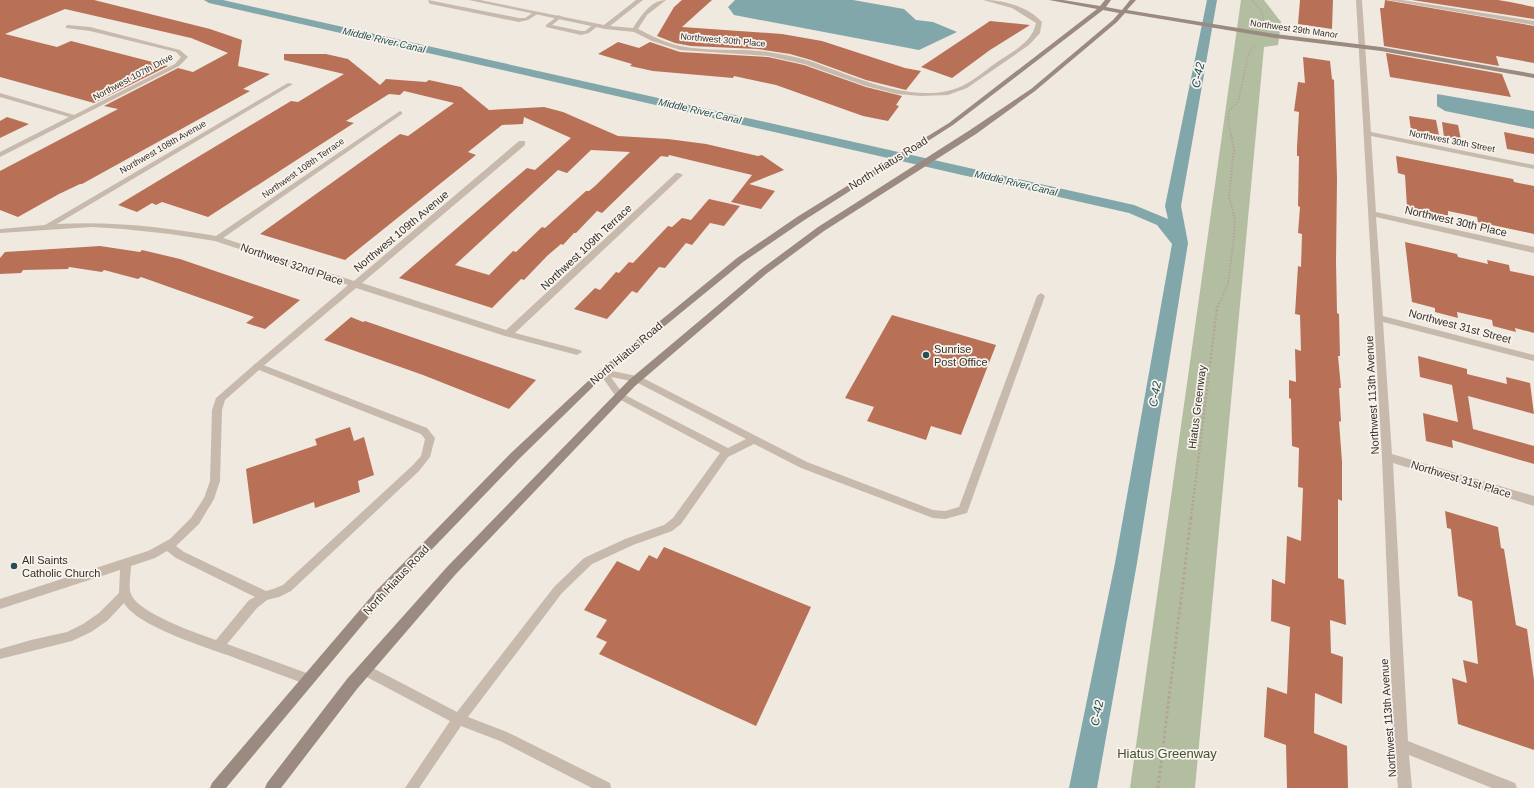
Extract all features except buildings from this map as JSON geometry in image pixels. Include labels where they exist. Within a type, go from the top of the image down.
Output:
[{"type":"main road","name":"Northwest 29th Manor","points":[[1052,0],[1125,11],[1183,22],[1362,47],[1534,76]]},
{"type":"main road","name":"North Hiatus Road","points":[[216,788],[385,590],[515,456],[603,372],[740,260],[800,219],[951,124],[1102,8],[1108,0]]},
{"type":"main road","name":"North Hiatus Road","points":[[272,788],[364,670],[451,571],[638,379],[763,272],[821,229],[946,150],[1033,90],[1115,21],[1133,0]]},
{"type":"street","name":"Northwest 30th Place","points":[[472,0],[606,27],[635,30],[654,40],[680,48],[768,54],[806,62],[868,85],[897,92],[921,94],[948,93],[965,87],[1027,44],[1037,33],[1040,22],[1024,10],[1005,3],[986,0]]},
{"type":"street","points":[[606,27],[640,0]]},
{"type":"street","points":[[635,30],[645,14],[663,0]]},
{"type":"street","name":"Northwest 113th Avenue","points":[[1359,0],[1387,457],[1401,745],[1405,788]]},
{"type":"street","points":[[1391,0],[1534,23]]},
{"type":"street","name":"Northwest 107th Drive","points":[[0,155],[177,65],[185,57],[178,51],[90,29],[68,27]]},
{"type":"street","name":"Northwest 108th Avenue","points":[[46,228],[290,84]]},
{"type":"street","points":[[0,95],[75,117]]},
{"type":"street","name":"Northwest 108th Terrace","points":[[217,239],[400,113]]},
{"type":"street","name":"Northwest 30th Street","points":[[1367,133],[1534,167]]},
{"type":"street","name":"Northwest 109th Avenue","points":[[258,366],[522,143]]},
{"type":"street","name":"Northwest 109th Terrace","points":[[508,334],[679,175]]},
{"type":"street","name":"Northwest 30th Place","points":[[1372,214],[1534,250]]},
{"type":"street","name":"Northwest 32nd Place","points":[[0,231],[91,225],[126,226],[171,230],[217,239],[354,285],[508,334],[577,352]]},
{"type":"street","name":"Northwest 31st Street","points":[[1379,318],[1534,358]]},
{"type":"street","name":"Northwest 31st Place","points":[[1387,457],[1534,501]]},
{"type":"street","points":[[1401,745],[1510,788]]},
{"type":"lane","points":[[431,0],[431,2],[522,20],[536,13]]},
{"type":"lane","points":[[474,11],[486,3]]},
{"type":"lane","points":[[498,16],[511,8]]},
{"type":"lane","points":[[559,17],[548,26],[581,33],[587,32],[596,25]]},
{"type":"lane","points":[[603,372],[638,379],[753,440],[804,465],[933,514],[945,515],[963,510],[1041,296]]},
{"type":"lane","points":[[0,604],[151,555],[174,542],[196,521],[210,500],[215,481],[217,410],[221,398],[258,366],[424,431],[430,438],[426,457],[416,468],[287,588],[275,594],[265,596],[253,604],[218,646]]},
{"type":"lane","points":[[603,372],[620,396],[727,452]]},
{"type":"lane","points":[[411,788],[459,719],[558,590],[588,561],[630,542],[668,528],[677,521],[727,452],[753,440]]},
{"type":"lane","points":[[168,546],[180,555],[265,596]]},
{"type":"lane","points":[[126,563],[125,595],[133,606],[153,620],[308,679]]},
{"type":"lane","points":[[0,654],[30,645],[68,637],[104,618],[125,595]]},
{"type":"lane","points":[[364,670],[459,719],[503,736],[605,788]]},
{"type":"path","points":[[1252,0],[1262,12],[1264,24]]},
{"type":"path","name":"Hiatus Greenway","points":[[1158,788],[1217,308],[1228,284],[1234,236],[1235,220],[1229,196],[1234,149],[1228,122],[1229,111],[1238,102],[1251,49],[1262,41]]},
{"type":"green space","name":"Hiatus Greenway","points":[[1241,0],[1264,0],[1281,22],[1278,45],[1264,47],[1195,788],[1130,788]]},
{"type":"water","points":[[735,0],[853,0],[904,9],[916,20],[933,22],[957,32],[919,50],[734,15],[728,7]]},
{"type":"water","points":[[1437,94],[1534,111],[1534,129],[1445,111],[1437,106]]},
{"type":"waterway","name":"Middle River Canal","points":[[209,0],[1134,210],[1162,222],[1180,243]]},
{"type":"waterway","name":"C-42","points":[[1180,243],[1173,206],[1212,0]]},
{"type":"waterway","name":"C-42","points":[[1083,788],[1126,563],[1180,243]]},
{"type":"place","name":"Sunrise Post Office","points":[[926,355]]},
{"type":"place","name":"All Saints Catholic Church","points":[[14,566]]}]
